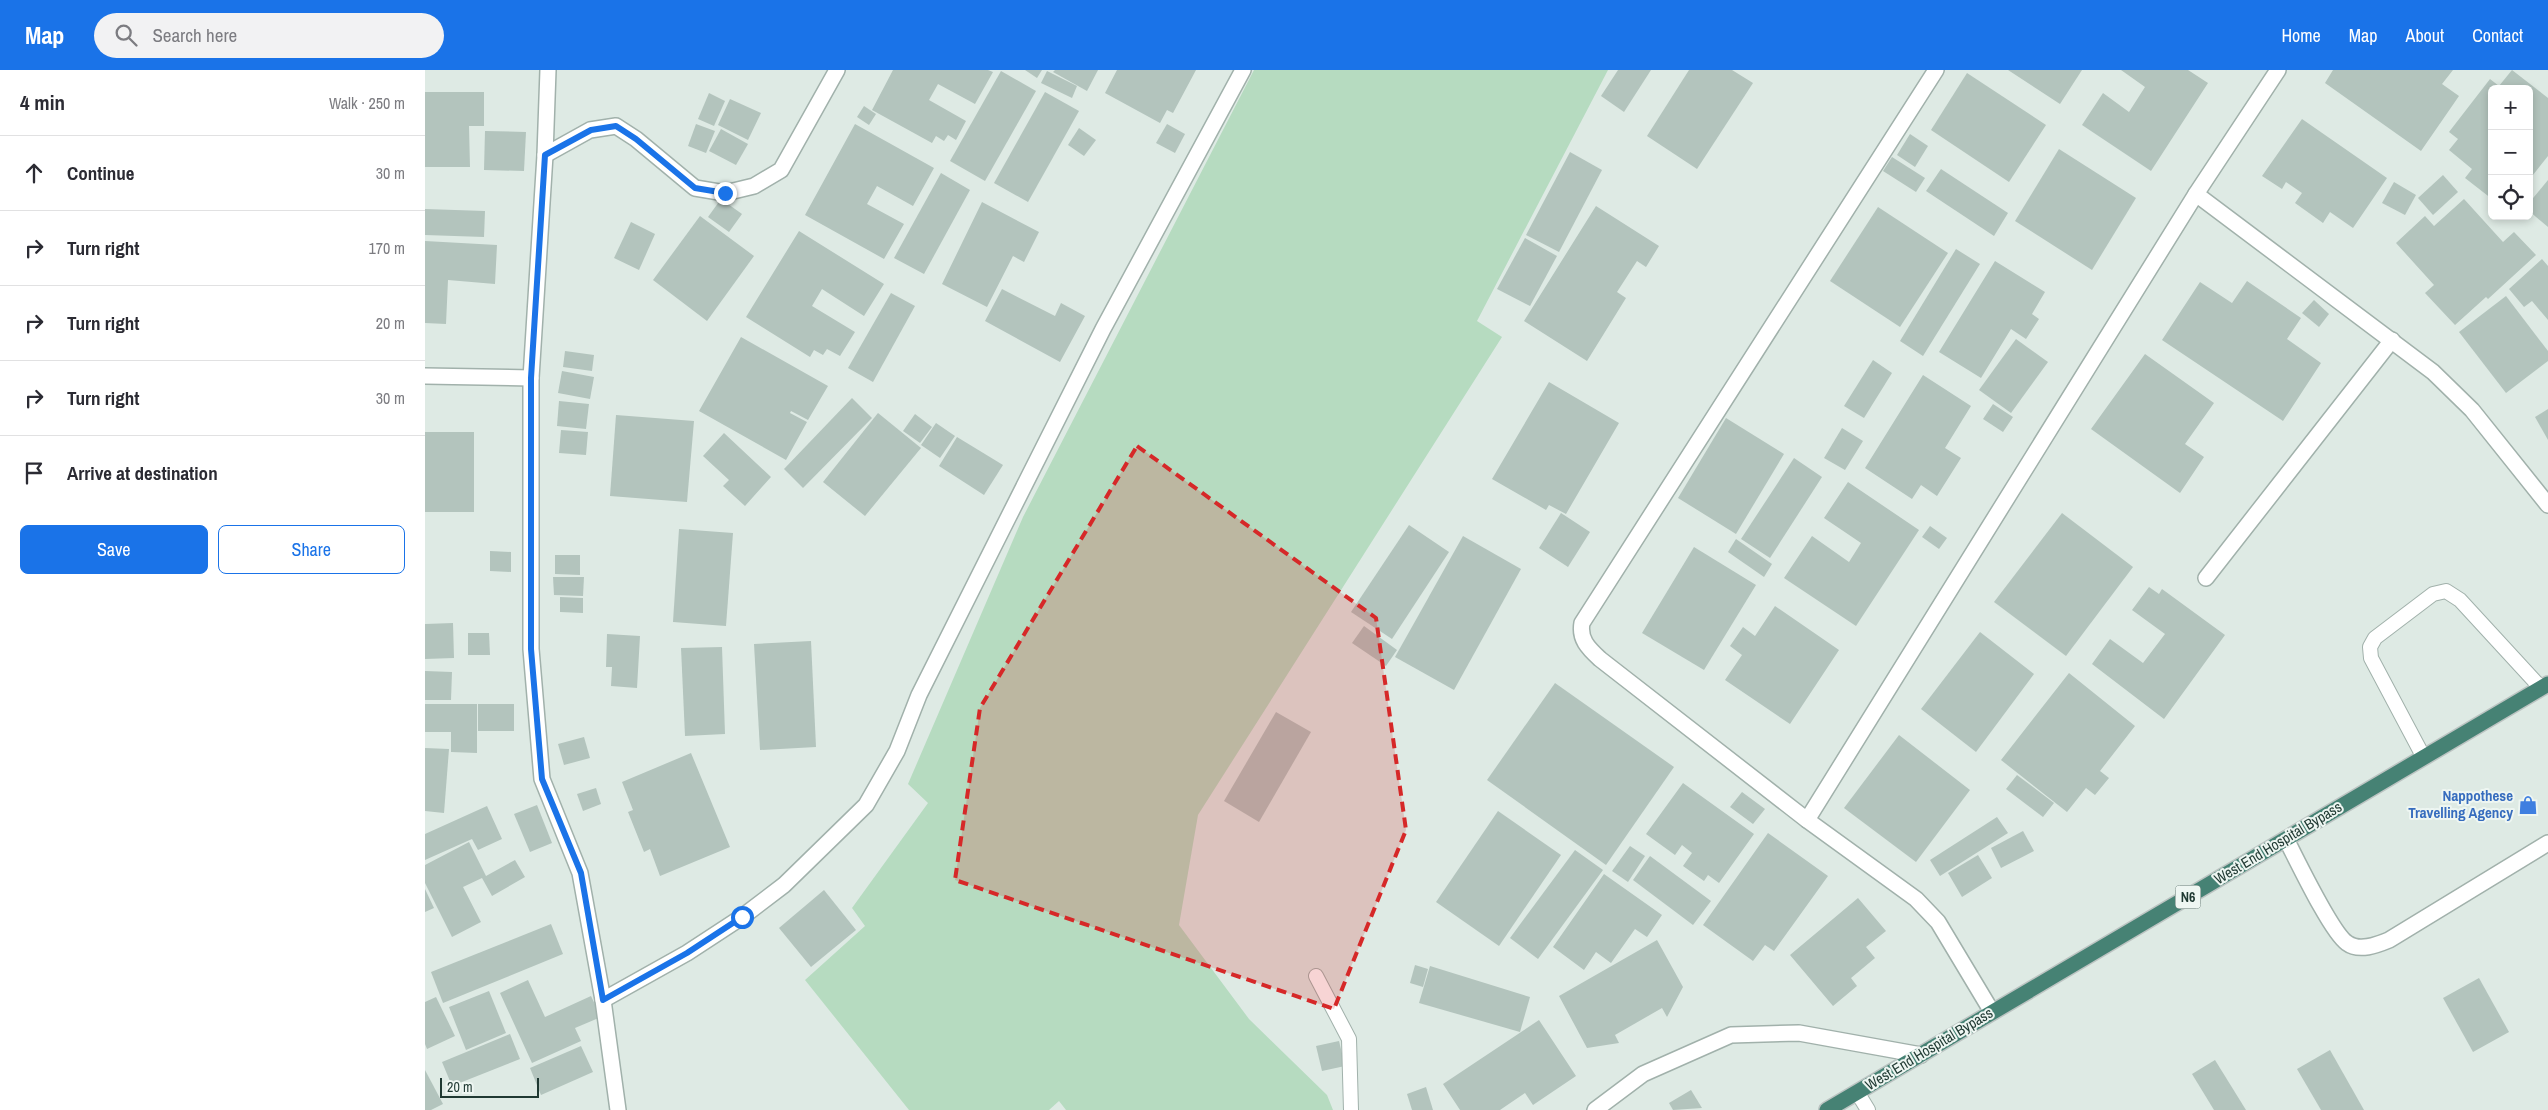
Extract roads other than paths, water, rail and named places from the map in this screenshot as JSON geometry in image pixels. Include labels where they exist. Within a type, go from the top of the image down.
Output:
[{"type":"highway","name":"West End Hospital Bypass","points":[[1827,1110],[2544,686]]},
{"type":"street","points":[[548,70],[545,155],[531,378],[531,649],[542,779],[581,873],[603,1000],[618,1110]]},
{"type":"street","points":[[545,155],[591,130],[616,126],[636,139],[695,188],[725,193],[754,186],[781,170],[837,70]]},
{"type":"street","points":[[603,1000],[687,953],[742,917],[783,885],[866,805],[897,751],[919,694],[1103,329],[1243,70]]},
{"type":"street","points":[[1936,70],[1582,622],[1581,631],[1591,650],[1600,659],[1807,820],[1916,898],[1938,922],[1992,1012]]},
{"type":"street","points":[[1807,820],[2196,194],[2278,70]]},
{"type":"street","points":[[2196,194],[2433,372],[2472,410],[2548,505]]},
{"type":"street","points":[[2206,578],[2392,340]]},
{"type":"street","points":[[425,376],[531,378]]},
{"type":"street","points":[[2286,839],[2331,924],[2348,944],[2361,947],[2377,945],[2389,940],[2548,843]]},
{"type":"street","points":[[1595,1110],[1643,1074],[1731,1035],[1799,1033],[1921,1054]]},
{"type":"lane","points":[[2423,756],[2371,658],[2370,647],[2375,638],[2433,594],[2446,591],[2460,600],[2544,686]]},
{"type":"lane","points":[[1316,976],[1349,1039],[1351,1110]]},
{"type":"lane","points":[[1857,1092],[1868,1110]]},
{"type":"place","name":"Nappothese Travelling Agency","points":[[2528,805]]}]
